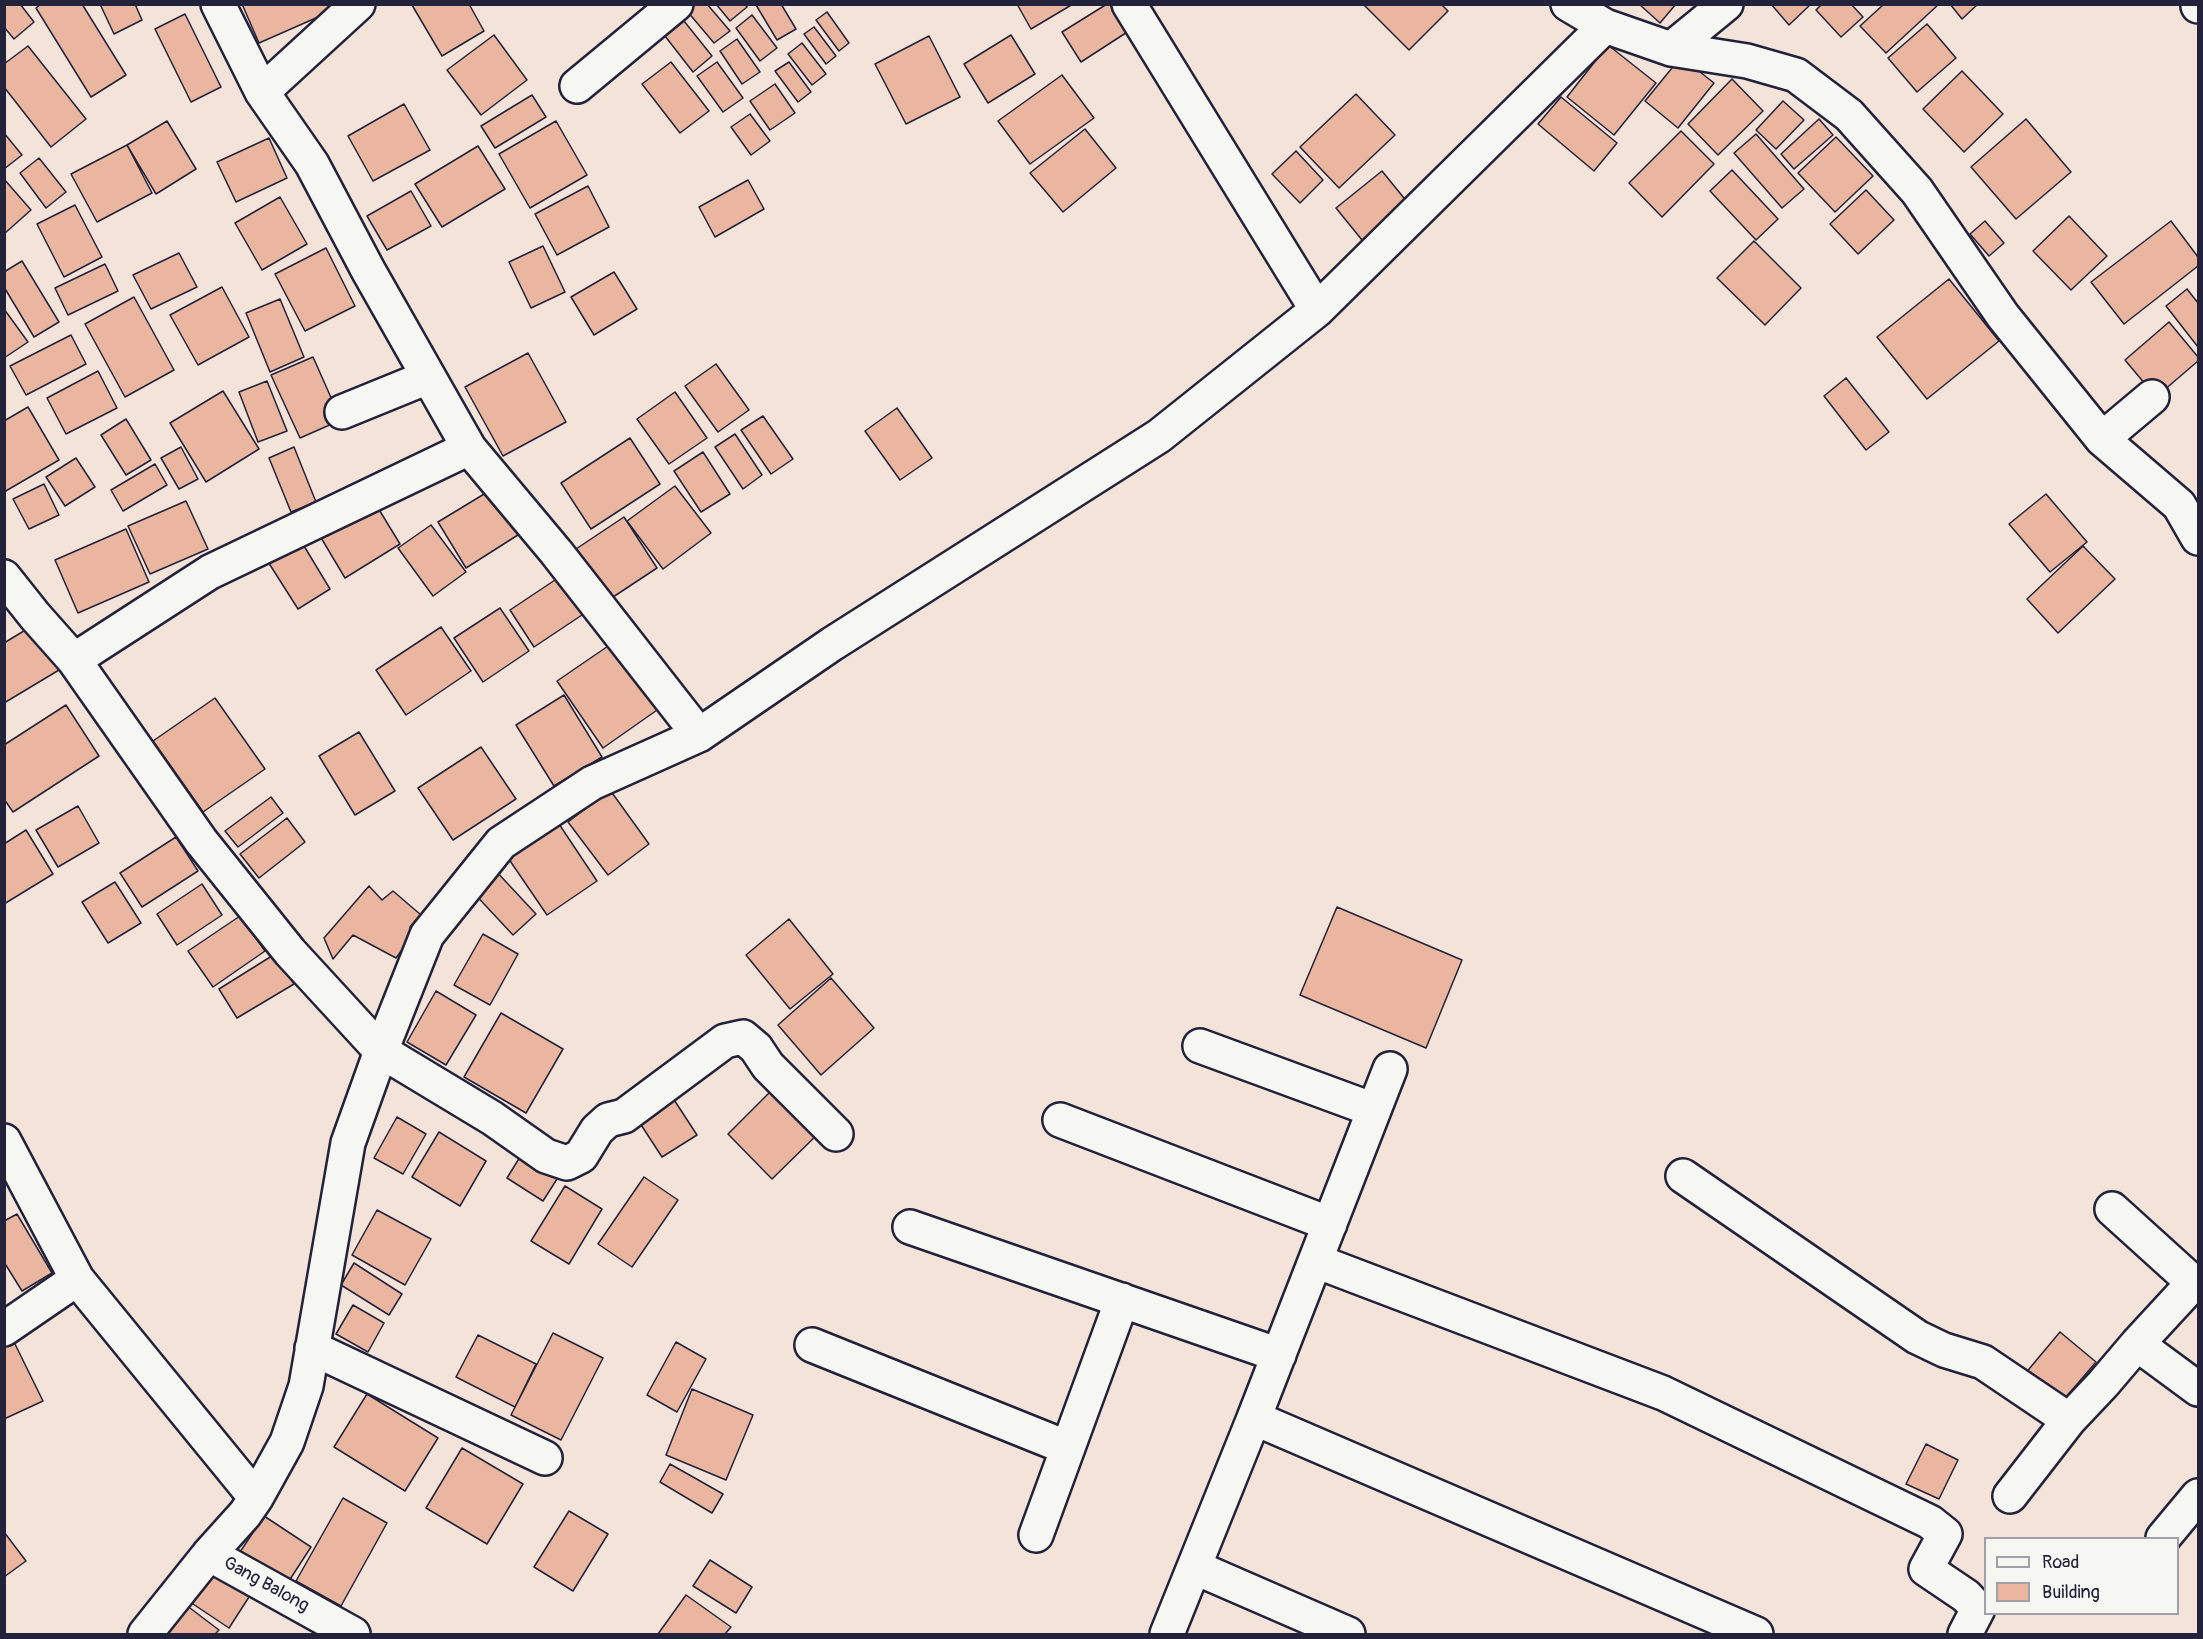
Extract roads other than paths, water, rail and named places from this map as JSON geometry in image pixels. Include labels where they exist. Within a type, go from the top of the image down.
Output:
[{"type":"street","points":[[218,4],[262,92],[312,164],[469,448],[556,552],[699,735]]},
{"type":"street","points":[[262,92],[358,4]]},
{"type":"street","points":[[577,86],[676,4]]},
{"type":"street","points":[[1129,4],[1317,310]]},
{"type":"street","points":[[1568,4],[1605,26],[1671,49],[1748,61],[1796,75],[1849,115],[1917,191],[2002,316],[2102,439],[2179,505],[2199,538]]},
{"type":"street","points":[[1671,49],[1726,4]]},
{"type":"street","points":[[145,1635],[209,1554],[245,1514],[287,1442],[306,1386],[348,1143],[427,935],[501,843],[592,783],[699,735],[832,644],[1159,436],[1317,310],[1605,26]]},
{"type":"street","points":[[342,412],[428,377]]},
{"type":"street","points":[[2102,439],[2152,397]]},
{"type":"street","points":[[74,660],[210,572],[469,448]]},
{"type":"street","points":[[4,577],[74,660],[201,841],[290,952],[381,1052],[492,1118],[546,1156],[567,1162],[581,1156],[597,1130],[608,1120],[624,1116],[725,1041],[743,1037],[756,1048],[768,1066],[836,1134]]},
{"type":"street","points":[[1200,1046],[1374,1110]]},
{"type":"street","points":[[1167,1635],[1390,1069]]},
{"type":"street","points":[[1060,1120],[1330,1224]]},
{"type":"street","points":[[4,1140],[77,1279],[256,1498]]},
{"type":"street","points":[[1683,1176],[1917,1337],[1944,1350],[1983,1362],[2069,1420]]},
{"type":"street","points":[[2010,1496],[2069,1420],[2185,1292],[2186,1276],[2112,1209]]},
{"type":"street","points":[[910,1227],[1279,1355]]},
{"type":"street","points":[[1316,1261],[1663,1393],[1930,1522],[1945,1534],[1926,1569],[1966,1596],[1978,1609],[1965,1635]]},
{"type":"street","points":[[4,1329],[77,1279]]},
{"type":"street","points":[[1036,1535],[1122,1300]]},
{"type":"street","points":[[2137,1344],[2199,1389]]},
{"type":"street","points":[[812,1345],[1068,1448]]},
{"type":"street","points":[[312,1348],[545,1458]]},
{"type":"street","points":[[1254,1418],[1756,1635]]},
{"type":"street","points":[[2165,1537],[2199,1496]]},
{"type":"street","name":"Gang Balong","points":[[209,1554],[353,1635]]},
{"type":"street","points":[[1194,1567],[1348,1635]]}]
